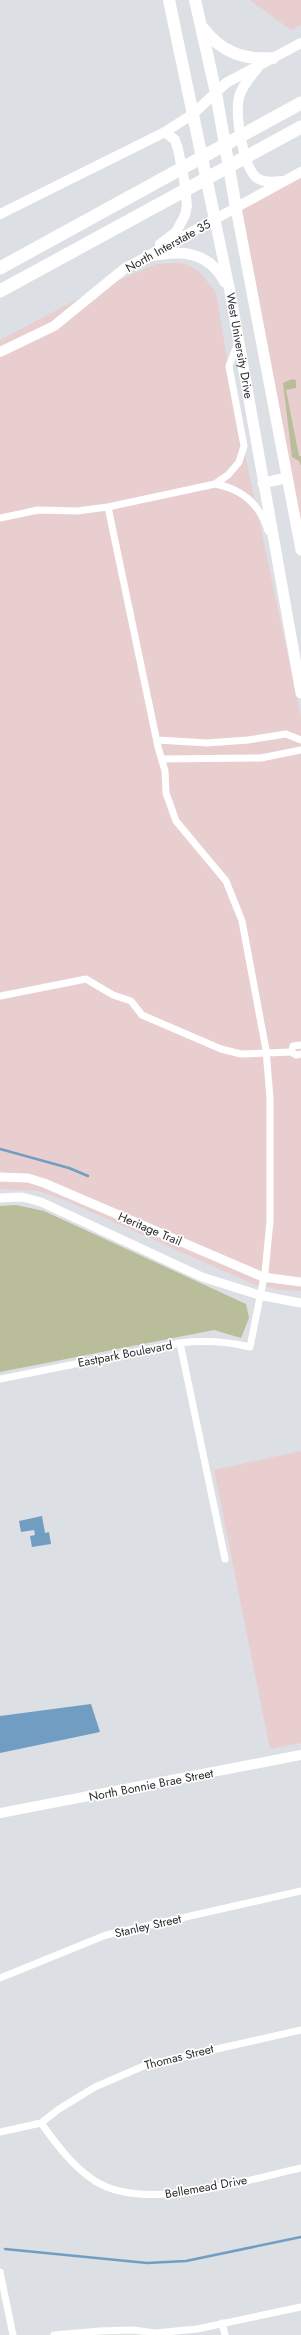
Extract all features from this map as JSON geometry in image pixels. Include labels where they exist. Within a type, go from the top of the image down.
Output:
[{"type":"highway","name":"West University Drive","points":[[169,0],[214,220]]},
{"type":"highway","name":"West University Drive","points":[[195,0],[216,93],[236,208]]},
{"type":"highway","points":[[200,23],[212,40],[233,54],[246,58],[270,59]]},
{"type":"highway","points":[[0,268],[301,103]]},
{"type":"highway","points":[[0,291],[301,127]]},
{"type":"highway","points":[[0,297],[29,275]]},
{"type":"main road","points":[[0,214],[165,132],[193,114],[226,83],[301,43]]},
{"type":"main road","points":[[270,59],[250,76],[242,91],[238,108],[239,125],[252,174],[264,182],[283,181]]},
{"type":"main road","points":[[124,269],[176,232],[185,215],[187,206],[184,179],[178,149],[175,140],[165,132]]},
{"type":"main road","name":"North Interstate 35","points":[[0,352],[54,326],[124,269],[301,172]]},
{"type":"main road","name":"West University Drive","points":[[236,208],[286,478],[301,550]]},
{"type":"main road","name":"West University Drive","points":[[214,220],[230,292],[301,693]]},
{"type":"main road","points":[[146,257],[178,252],[201,258],[218,271],[230,292]]},
{"type":"main road","points":[[263,483],[286,478]]},
{"type":"main road","name":"North Bonnie Brae Street","points":[[0,1813],[301,1755]]},
{"type":"street","points":[[216,484],[228,475],[239,462],[244,446],[229,366],[238,340]]},
{"type":"street","points":[[0,518],[38,510],[77,511],[108,507],[216,484],[230,487],[246,495],[265,522],[277,561]]},
{"type":"street","points":[[108,507],[157,740],[165,771],[166,793],[176,821],[226,881],[242,921],[266,1054],[270,1098],[270,1221],[260,1295]]},
{"type":"street","points":[[157,740],[207,742],[248,740],[286,734],[301,740]]},
{"type":"street","points":[[162,759],[261,758],[301,750]]},
{"type":"street","points":[[0,996],[86,979],[113,995],[131,1001],[142,1015],[221,1049],[241,1054],[291,1052],[296,1055],[301,1054]]},
{"type":"street","points":[[291,1052],[293,1046],[301,1045]]},
{"type":"street","name":"Heritage Trail","points":[[0,1177],[28,1178],[44,1183],[263,1277],[301,1282]]},
{"type":"street","name":"Heritage Trail","points":[[0,1198],[22,1197],[41,1202],[202,1277],[260,1295],[301,1303]]},
{"type":"street","name":"Eastpark Boulevard","points":[[0,1379],[180,1343],[205,1340],[222,1341],[250,1347],[260,1295]]},
{"type":"street","name":"Heritage Trail","points":[[291,1302],[301,1300]]},
{"type":"street","points":[[180,1343],[225,1559]]},
{"type":"street","name":"Stanley Street","points":[[0,1978],[106,1935],[301,1891]]},
{"type":"street","name":"Thomas Street","points":[[0,2132],[41,2123],[59,2109],[95,2087],[146,2065],[301,2030]]},
{"type":"street","name":"Bellemead Drive","points":[[41,2123],[63,2153],[75,2166],[96,2182],[119,2191],[145,2195],[174,2195],[301,2168]]},
{"type":"street","points":[[0,2272],[13,2335]]},
{"type":"street","points":[[54,2335],[100,2330],[177,2331],[301,2307]]},
{"type":"street","points":[[222,2323],[225,2335]]},
{"type":"shaded area","points":[[250,0],[301,0],[301,25],[291,30]]},
{"type":"shaded area","points":[[301,172],[301,550],[236,208]]},
{"type":"shaded area","points":[[156,264],[186,264],[200,272],[216,293],[237,417],[301,717],[301,1291],[282,1290],[253,1284],[67,1201],[39,1191],[0,1189],[0,340],[74,301],[133,274]]},
{"type":"shaded area","points":[[301,1451],[301,1743],[270,1749],[214,1470]]},
{"type":"green space","points":[[292,379],[296,380],[296,388],[286,390],[299,456],[301,456],[301,466],[299,461],[292,457],[283,383]]},
{"type":"green space","points":[[16,1205],[44,1211],[246,1304],[249,1318],[241,1338],[214,1330],[0,1372],[0,1206]]},
{"type":"water","points":[[42,1516],[45,1533],[49,1532],[51,1544],[32,1547],[30,1536],[35,1535],[34,1530],[21,1532],[19,1521]]},
{"type":"water","points":[[91,1704],[100,1732],[0,1753],[0,1716]]},
{"type":"waterway","points":[[0,1149],[69,1168],[88,1176]]},
{"type":"waterway","points":[[5,2249],[147,2263],[186,2261],[301,2237]]}]
